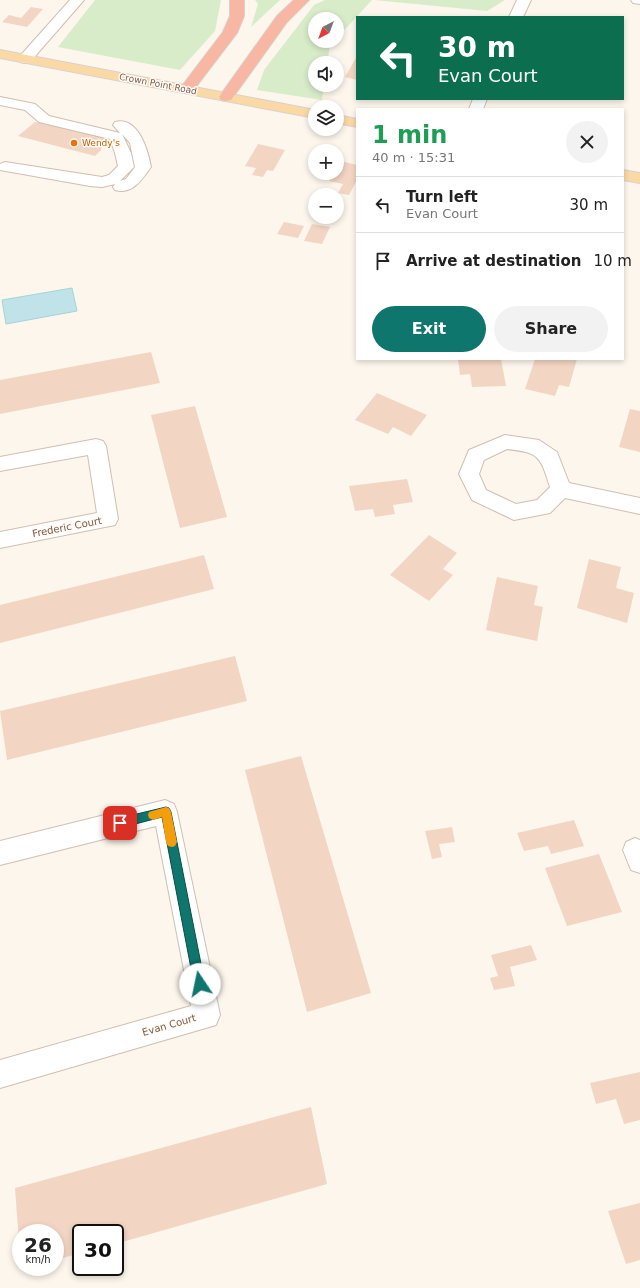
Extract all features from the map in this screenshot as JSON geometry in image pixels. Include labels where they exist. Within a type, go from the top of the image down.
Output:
[{"type":"highway","points":[[187,89],[230,34],[237,16],[237,0]]},
{"type":"highway","points":[[226,97],[282,19],[302,0]]},
{"type":"main road","name":"Crown Point Road","points":[[0,54],[308,113]]},
{"type":"main road","points":[[344,120],[356,122]]},
{"type":"main road","points":[[624,175],[640,178]]},
{"type":"street","points":[[25,59],[77,0]]},
{"type":"street","points":[[0,101],[30,107],[44,119],[116,136],[123,153],[126,167],[118,178],[103,182],[90,182],[5,167]]},
{"type":"street","points":[[66,184],[108,193],[132,182],[143,167],[140,149],[135,136],[120,125]]},
{"type":"street","points":[[505,442],[532,445],[550,457],[561,489],[543,507],[514,512],[479,495],[469,474],[476,455],[505,442]]},
{"type":"street","name":"Frederic Court","points":[[0,464],[96,446],[108,519],[0,540]]},
{"type":"street","points":[[561,489],[640,506]]},
{"type":"street","name":"Evan Court","points":[[0,853],[166,812],[206,1015],[0,1074]]},
{"type":"green space","points":[[95,0],[221,0],[215,31],[180,70],[58,47]]},
{"type":"green space","points":[[255,0],[280,0],[251,27],[258,4]]},
{"type":"green space","points":[[325,0],[372,0],[344,30],[344,12],[309,12],[314,5]]},
{"type":"green space","points":[[374,0],[505,0],[487,11]]},
{"type":"green space","points":[[308,13],[308,48],[330,48],[328,56],[308,56],[308,92],[323,92],[322,100],[257,90],[264,70]]},
{"type":"water","points":[[72,288],[77,311],[6,324],[2,300]]},
{"type":"building","points":[[31,7],[43,9],[27,27],[2,22],[9,15],[21,18]]},
{"type":"building","points":[[356,58],[356,80],[345,77]]},
{"type":"building","name":"Wendy's","points":[[35,122],[104,136],[101,150],[95,156],[18,136]]},
{"type":"building","points":[[258,144],[285,150],[273,171],[267,170],[263,177],[252,175],[256,168],[245,166]]},
{"type":"building","points":[[344,162],[356,165],[356,182],[349,195],[344,194],[344,188],[341,188],[343,184],[329,181],[344,180]]},
{"type":"building","points":[[284,222],[304,226],[298,238],[277,234]]},
{"type":"building","points":[[312,224],[330,227],[322,244],[304,241]]},
{"type":"building","points":[[151,352],[160,383],[0,414],[0,380]]},
{"type":"building","points":[[458,360],[501,360],[506,386],[472,387],[470,374],[460,375]]},
{"type":"building","points":[[535,360],[577,360],[569,387],[559,385],[555,396],[525,389]]},
{"type":"building","points":[[377,393],[427,415],[411,436],[393,427],[388,434],[355,420]]},
{"type":"building","points":[[195,406],[227,517],[180,528],[151,415]]},
{"type":"building","points":[[630,409],[640,411],[640,452],[619,447]]},
{"type":"building","points":[[407,479],[413,502],[393,505],[395,514],[375,517],[373,509],[355,511],[349,486]]},
{"type":"building","points":[[429,535],[457,553],[443,569],[453,575],[429,601],[390,575]]},
{"type":"building","points":[[204,555],[214,589],[0,643],[0,605]]},
{"type":"building","points":[[589,559],[621,567],[616,588],[634,593],[627,623],[577,608]]},
{"type":"building","points":[[497,577],[538,586],[534,605],[543,607],[537,641],[486,630]]},
{"type":"building","points":[[235,656],[247,701],[7,760],[0,711]]},
{"type":"building","points":[[301,756],[371,993],[307,1012],[245,770]]},
{"type":"building","points":[[574,820],[584,846],[551,854],[548,846],[524,851],[517,833]]},
{"type":"building","points":[[452,827],[455,842],[439,844],[442,857],[432,859],[425,831]]},
{"type":"building","points":[[599,854],[622,912],[567,926],[545,868]]},
{"type":"building","points":[[531,945],[537,960],[510,967],[515,986],[494,990],[490,978],[498,976],[491,955]]},
{"type":"building","points":[[640,1072],[640,1120],[624,1124],[616,1099],[596,1104],[590,1083]]},
{"type":"building","points":[[311,1107],[327,1184],[124,1241],[124,1224],[72,1224],[72,1255],[64,1258],[64,1224],[18,1224],[15,1188]]},
{"type":"building","points":[[640,1203],[640,1260],[626,1264],[608,1211]]},
{"type":"slow traffic","points":[[153,815],[166,812],[172,842]]},
{"type":"place","name":"Wendy's","points":[[74,143]]},
{"type":"route","points":[[120,823],[166,812],[200,984]]}]
